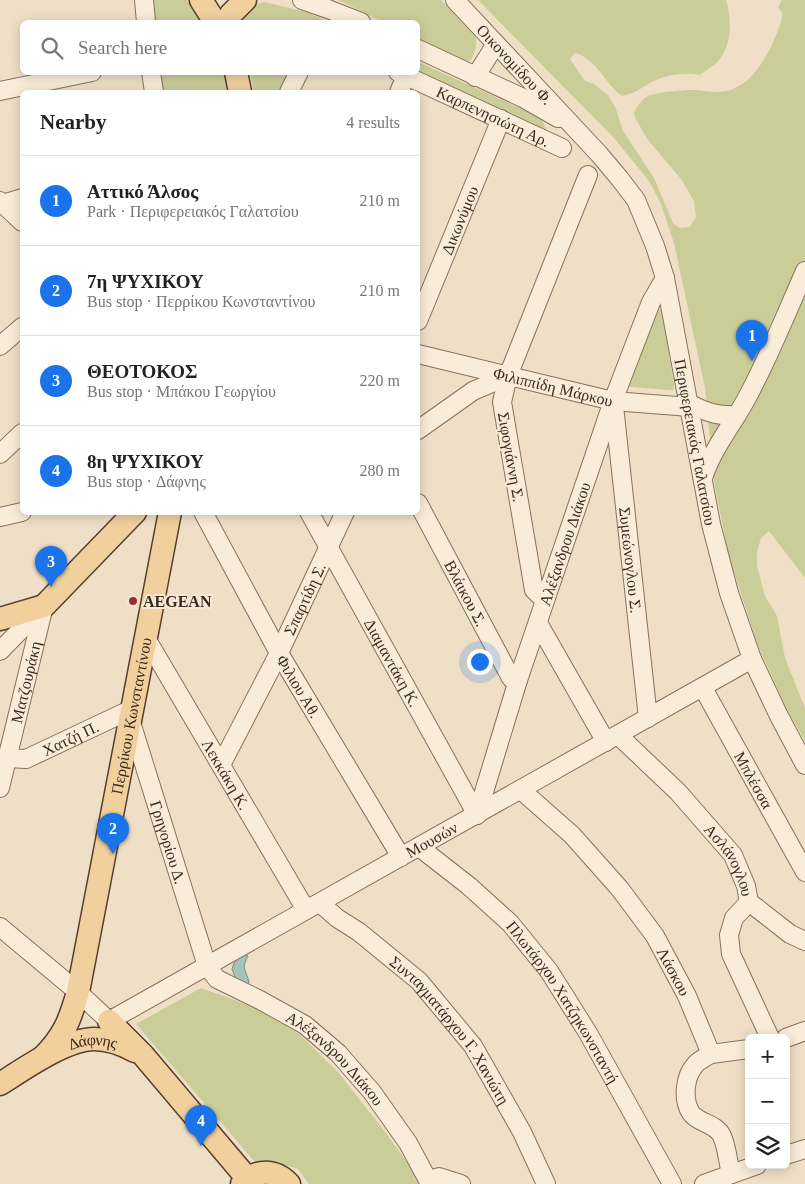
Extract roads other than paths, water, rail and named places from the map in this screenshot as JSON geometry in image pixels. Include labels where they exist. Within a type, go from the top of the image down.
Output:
[{"type":"main road","points":[[201,0],[214,20]]},
{"type":"main road","points":[[228,20],[231,14],[245,0]]},
{"type":"main road","points":[[237,75],[240,90]]},
{"type":"main road","points":[[0,619],[44,606],[132,515]]},
{"type":"main road","name":"Περρίκου Κωνσταντίνου","points":[[43,1057],[63,1034],[69,1022],[78,992],[146,638],[166,515]]},
{"type":"main road","name":"Δάφνης","points":[[109,1021],[143,1055],[245,1181]]},
{"type":"main road","name":"Δάφνης","points":[[43,1057],[74,1043],[94,1039],[110,1041],[143,1055]]},
{"type":"main road","points":[[0,1084],[43,1057]]},
{"type":"main road","points":[[245,1181],[256,1174],[265,1172],[284,1178],[290,1184]]},
{"type":"street","points":[[144,0],[146,20]]},
{"type":"street","points":[[302,0],[356,20]]},
{"type":"street","name":"Οικονομίδου Φ.","points":[[455,0],[575,129]]},
{"type":"street","points":[[475,77],[496,44]]},
{"type":"street","name":"Καρπενησιώτη Αρ.","points":[[420,50],[538,106],[575,129]]},
{"type":"street","points":[[0,91],[77,75]]},
{"type":"street","points":[[151,75],[154,90]]},
{"type":"street","points":[[290,90],[298,75]]},
{"type":"street","points":[[399,90],[402,75]]},
{"type":"street","name":"Καρπενησιώτη Αρ.","points":[[404,75],[501,118],[562,148]]},
{"type":"street","name":"Δικωνύμου","points":[[420,316],[501,118]]},
{"type":"street","name":"Περιφερειακός Γαλατσίου","points":[[575,129],[620,179],[636,200],[655,246],[665,278],[711,524],[729,593],[752,660],[805,765]]},
{"type":"street","name":"Σιφογιάννη Σ.","points":[[546,596],[539,595],[534,590],[502,402],[508,376],[588,175]]},
{"type":"street","points":[[1,204],[20,199]]},
{"type":"street","points":[[1,204],[20,220]]},
{"type":"street","points":[[702,478],[715,448],[750,393],[805,271]]},
{"type":"street","name":"Αλέξανδρου Διάκου","points":[[477,815],[518,680],[613,401],[651,302],[665,278]]},
{"type":"street","points":[[0,346],[20,329]]},
{"type":"street","name":"Φιλιππίδη Μάρκου","points":[[420,354],[613,401],[690,406],[707,413],[737,416]]},
{"type":"street","points":[[420,429],[473,391],[508,376]]},
{"type":"street","name":"Συμεώνογλου Σ.","points":[[613,401],[648,718]]},
{"type":"street","points":[[0,454],[20,435]]},
{"type":"street","name":"Βλάικου Σ.","points":[[420,507],[511,678],[518,680]]},
{"type":"street","points":[[0,517],[20,512]]},
{"type":"street","name":"Φιλιου Αθ.","points":[[205,515],[279,653],[401,857]]},
{"type":"street","name":"Διαμαντάκη Κ.","points":[[311,515],[477,815]]},
{"type":"street","name":"Σπαρτίδη Σ.","points":[[221,765],[279,653],[344,515]]},
{"type":"street","points":[[0,651],[44,606]]},
{"type":"street","name":"Ματζουράκη","points":[[0,788],[44,606]]},
{"type":"street","points":[[538,623],[612,739]]},
{"type":"street","name":"Λεκκάκη Κ.","points":[[146,638],[221,765],[313,907]]},
{"type":"street","name":"Μουσών","points":[[109,1021],[752,660]]},
{"type":"street","name":"Μπλέσσα","points":[[703,688],[805,872]]},
{"type":"street","name":"Χατζή Π.","points":[[7,758],[26,759],[131,713]]},
{"type":"street","name":"Γρηγορίου Δ.","points":[[131,713],[207,966]]},
{"type":"street","name":"Ασλάνογλου","points":[[612,739],[678,792],[733,855],[746,886],[749,902],[734,918],[729,935],[731,954],[768,1034]]},
{"type":"street","name":"Λάσκου","points":[[521,790],[572,835],[620,889],[649,929],[687,996],[711,1054]]},
{"type":"street","name":"Πλωτάρχου Χατζηκωνσταντή","points":[[419,847],[469,886],[510,923],[549,971],[588,1033],[672,1184]]},
{"type":"street","points":[[749,902],[790,934],[805,942]]},
{"type":"street","name":"Συνταγματάρχου Γ. Χανιώτη","points":[[313,907],[338,918],[359,932],[419,981],[473,1046],[522,1132],[546,1184]]},
{"type":"street","points":[[0,928],[78,992],[109,1021]]},
{"type":"street","name":"Αλέξανδρου Διάκου","points":[[207,966],[217,979],[305,1025],[338,1053],[372,1092],[408,1144],[430,1182]]},
{"type":"street","points":[[790,1037],[805,1031]]},
{"type":"street","points":[[731,1174],[722,1135],[716,1128],[691,1113],[686,1097],[687,1078],[696,1064],[711,1054],[745,1050]]},
{"type":"street","points":[[790,1154],[805,1149]]},
{"type":"street","points":[[704,1184],[745,1169]]},
{"type":"street","points":[[430,1182],[439,1177],[461,1184]]},
{"type":"place","name":"Αττικό Άλσος","points":[[752,361]]},
{"type":"place","name":"ΘΕΟΤΟΚΟΣ","points":[[51,587]]},
{"type":"place","name":"AEGEAN","points":[[133,601]]},
{"type":"place","name":"7η ΨΥΧΙΚΟΥ","points":[[113,854]]},
{"type":"place","name":"8η ΨΥΧΙΚΟΥ","points":[[201,1146]]}]
